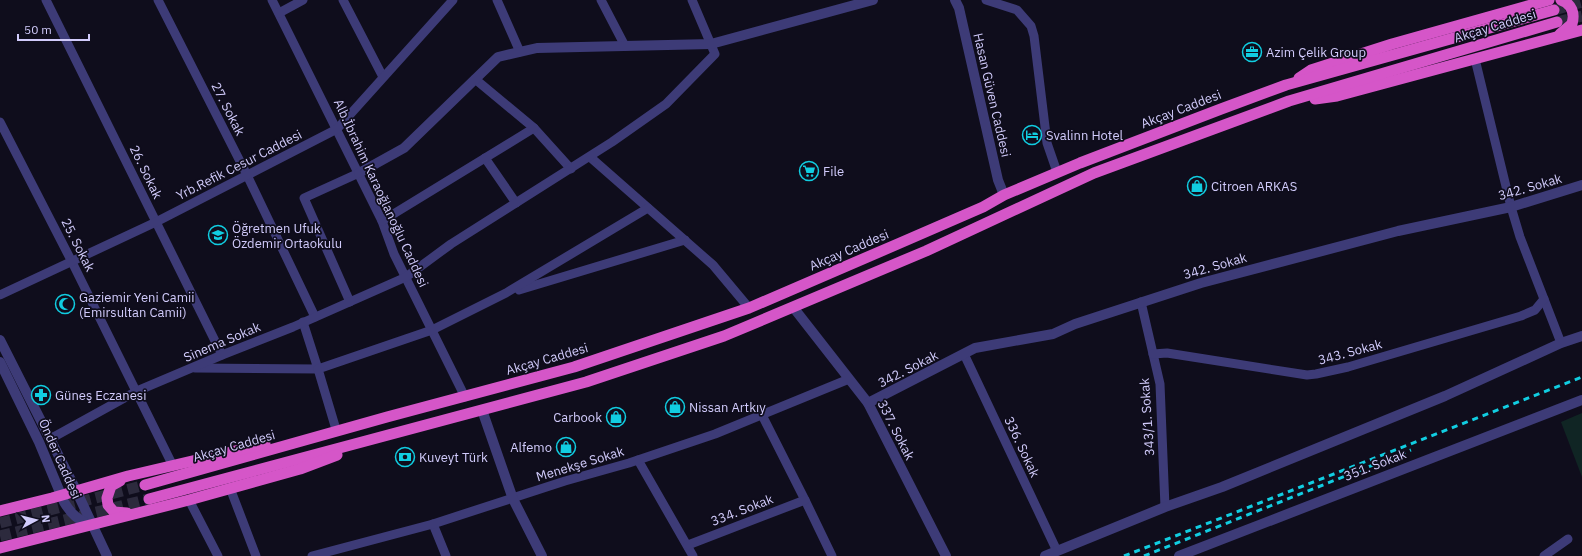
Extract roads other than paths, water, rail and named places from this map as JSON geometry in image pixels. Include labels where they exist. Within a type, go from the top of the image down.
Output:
[{"type":"highway","points":[[1558,36],[1569,27],[1573,20],[1572,8],[1561,0]]},
{"type":"highway","name":"Akçay Caddesi","points":[[145,485],[387,417],[574,367],[749,308],[982,207],[1004,195],[1057,172],[1206,114],[1286,85],[1311,70],[1384,46],[1552,5]]},
{"type":"highway","name":"Akçay Caddesi","points":[[148,499],[586,382],[724,336],[926,251],[1094,173],[1289,101],[1557,22]]},
{"type":"highway","points":[[1289,101],[1337,96],[1582,30]]},
{"type":"highway","points":[[0,511],[128,476],[335,426],[387,417]]},
{"type":"highway","points":[[0,548],[189,500],[300,469],[390,435]]},
{"type":"highway","points":[[128,476],[112,486],[107,498],[108,505],[114,512],[134,514]]},
{"type":"street","name":"26. Sokak","points":[[46,0],[222,355]]},
{"type":"street","name":"27. Sokak","points":[[158,0],[247,175],[316,317]]},
{"type":"street","name":"Alb.İbrahim Karaoğlanoğlu Caddesi","points":[[272,0],[382,221],[394,254],[465,396]]},
{"type":"street","points":[[279,13],[303,0]]},
{"type":"street","points":[[343,0],[383,77]]},
{"type":"street","points":[[337,129],[453,0]]},
{"type":"street","points":[[497,0],[520,52]]},
{"type":"street","points":[[601,0],[625,46]]},
{"type":"street","points":[[692,0],[711,44]]},
{"type":"street","points":[[350,302],[304,198],[358,173],[404,148],[498,57],[537,48],[711,44],[873,0]]},
{"type":"street","name":"Hasan Güven Caddesi","points":[[955,0],[959,8],[998,180],[1004,195]]},
{"type":"street","points":[[986,0],[1017,10],[1030,26],[1034,36],[1047,143],[1057,172]]},
{"type":"street","name":"Sinema Sokak","points":[[50,439],[137,391],[316,317],[406,277],[451,244],[590,157],[666,104],[715,54],[711,44]]},
{"type":"street","points":[[1475,59],[1510,207],[1561,343]]},
{"type":"street","points":[[475,79],[534,128],[571,169]]},
{"type":"street","name":"25. Sokak","points":[[0,122],[137,391],[173,466]]},
{"type":"street","points":[[382,221],[534,128]]},
{"type":"street","name":"Yrb.Refik Cesur Caddesi","points":[[0,296],[156,222],[337,129]]},
{"type":"street","points":[[590,157],[713,265],[749,308]]},
{"type":"street","points":[[485,158],[516,204]]},
{"type":"street","name":"342. Sokak","points":[[868,403],[975,348],[1053,334],[1075,324],[1201,283],[1368,238],[1510,207],[1582,185]]},
{"type":"street","points":[[193,368],[318,369],[432,330],[506,293],[648,208]]},
{"type":"street","points":[[506,293],[685,240]]},
{"type":"street","name":"343. Sokak","points":[[1153,354],[1167,353],[1307,375],[1316,374],[1348,367],[1521,316],[1535,310],[1544,299]]},
{"type":"street","name":"343/1. Sokak","points":[[1141,302],[1160,384],[1165,507]]},
{"type":"street","name":"337. Sokak","points":[[793,307],[868,403],[946,556]]},
{"type":"street","points":[[303,322],[335,426]]},
{"type":"street","points":[[1045,556],[1165,507],[1222,487],[1445,396],[1561,343],[1582,336]]},
{"type":"street","name":"Önder Caddesi","points":[[0,340],[76,490],[91,525]]},
{"type":"street","name":"336. Sokak","points":[[964,354],[1057,551]]},
{"type":"street","name":"Önder Caddesi","points":[[0,362],[2,373],[39,442],[69,511],[79,520],[91,525]]},
{"type":"street","name":"Menekşe Sokak","points":[[312,556],[325,555],[433,524],[565,481],[638,460],[715,434],[849,379]]},
{"type":"street","name":"351. Sokak","points":[[1179,556],[1197,553],[1582,400]]},
{"type":"street","points":[[482,410],[513,499],[542,556]]},
{"type":"street","points":[[762,415],[806,500],[832,556]]},
{"type":"street","points":[[638,460],[693,556]]},
{"type":"street","points":[[230,488],[256,556]]},
{"type":"street","points":[[189,500],[218,556]]},
{"type":"street","name":"334. Sokak","points":[[688,545],[806,500]]},
{"type":"street","points":[[433,524],[446,556]]},
{"type":"street","points":[[91,525],[107,556]]},
{"type":"street","points":[[1544,556],[1568,539]]},
{"type":"tunnel","points":[[1554,10],[1582,2]]},
{"type":"tunnel","points":[[1557,22],[1582,16]]},
{"type":"tunnel","points":[[0,523],[145,485]]},
{"type":"tunnel","points":[[0,536],[149,499]]},
{"type":"railway","points":[[1124,556],[1582,377]]},
{"type":"railway","points":[[1144,556],[1411,450]]},
{"type":"place","name":"Azim Çelik Group","points":[[1252,52]]},
{"type":"place","name":"Svalinn Hotel","points":[[1032,135]]},
{"type":"place","name":"File","points":[[809,171]]},
{"type":"place","name":"Citroen ARKAS","points":[[1197,186]]},
{"type":"place","name":"Öğretmen Ufuk Özdemir Ortaokulu","points":[[218,235]]},
{"type":"place","name":"Gaziemir Yeni Camii (Emirsultan Camii)","points":[[65,304]]},
{"type":"place","name":"Güneş Eczanesi","points":[[41,395]]},
{"type":"place","name":"Nissan Artkıy","points":[[675,407]]},
{"type":"place","name":"Carbook","points":[[616,417]]},
{"type":"place","name":"Alfemo","points":[[566,447]]},
{"type":"place","name":"Kuveyt Türk","points":[[405,457]]}]
